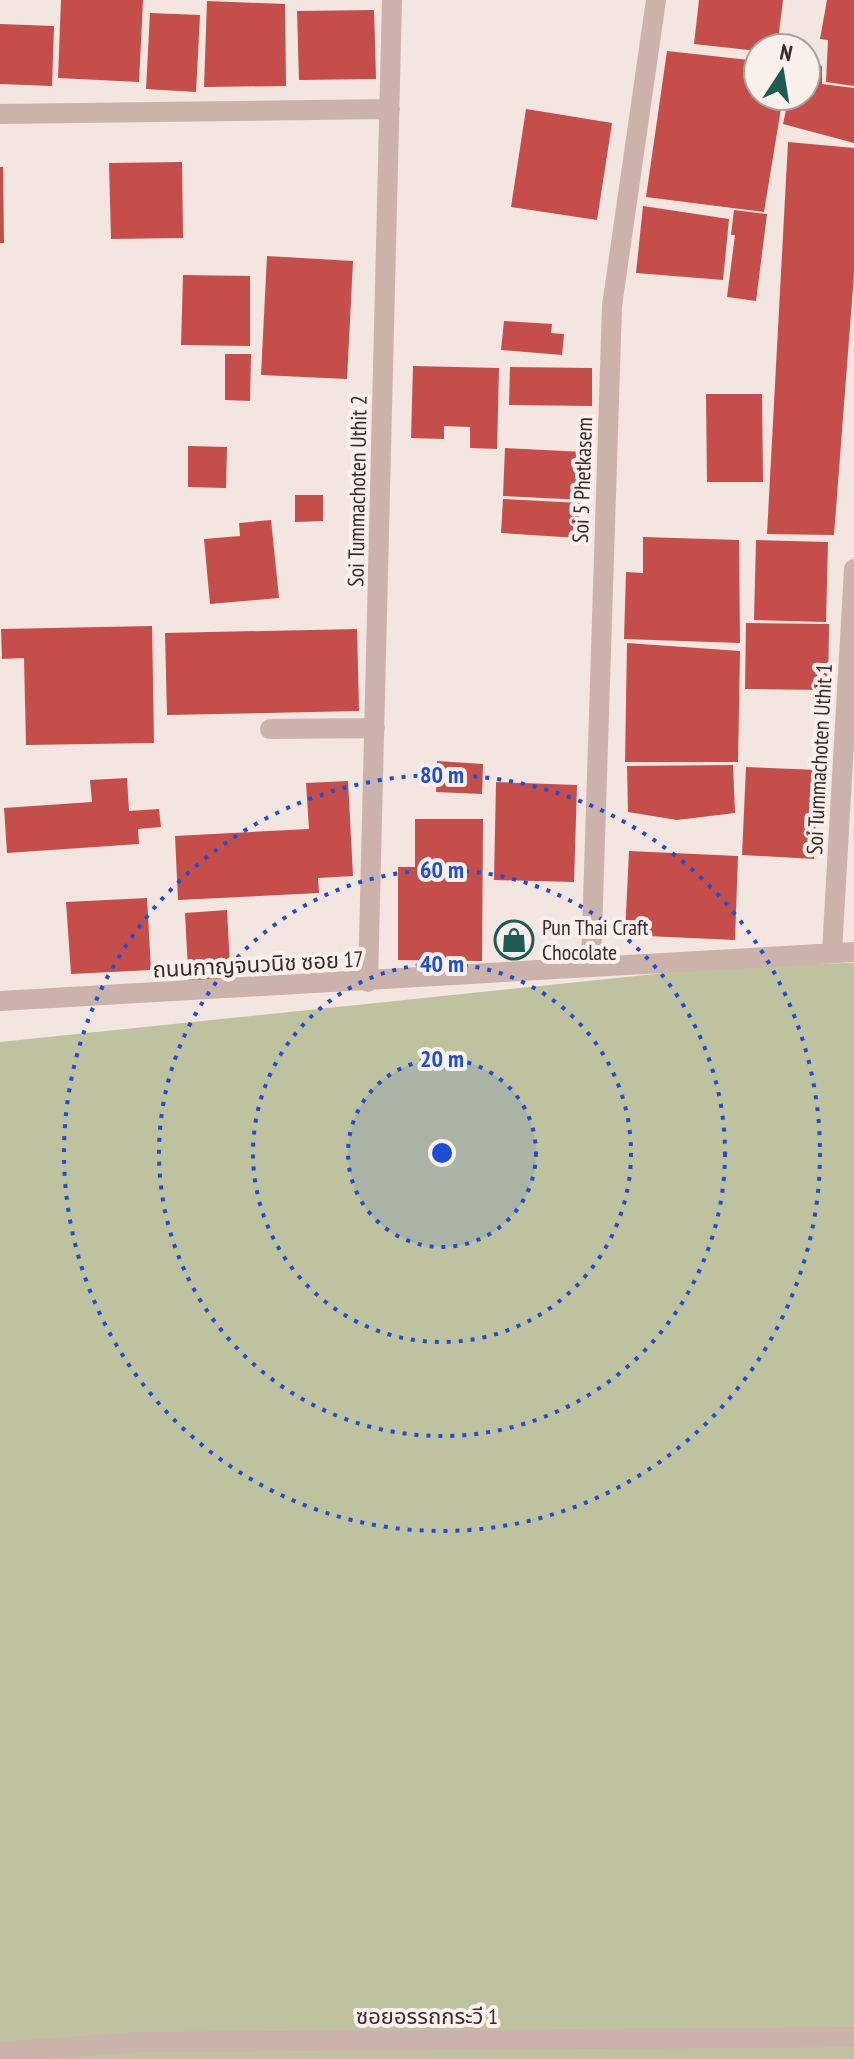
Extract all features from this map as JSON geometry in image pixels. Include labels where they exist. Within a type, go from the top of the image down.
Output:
[{"type":"street","name":"Soi Tummachoten Uthit 2","points":[[368,982],[392,0]]},
{"type":"street","name":"Soi 5 Phetkasem","points":[[591,964],[612,306],[656,0]]},
{"type":"street","points":[[0,114],[390,109]]},
{"type":"street","name":"Soi Tummachoten Uthit 1","points":[[832,952],[854,569]]},
{"type":"street","points":[[270,729],[375,728]]},
{"type":"street","name":"ถนนกาญจนวนิช ซอย 17","points":[[0,1001],[368,982],[591,964],[854,952]]},
{"type":"street","name":"ซอยอรรถกระวี 1","points":[[0,2052],[140,2042],[854,2037]]},
{"type":"green space","points":[[854,963],[854,2059],[0,2059],[0,1042],[742,965]]},
{"type":"building","points":[[61,0],[143,0],[139,82],[58,78]]},
{"type":"building","points":[[699,0],[783,0],[779,32],[742,32],[742,49],[694,44]]},
{"type":"building","points":[[827,0],[854,0],[854,86],[826,82],[828,40],[822,39]]},
{"type":"building","points":[[207,1],[285,4],[286,86],[204,87]]},
{"type":"building","points":[[374,10],[376,79],[299,80],[297,11]]},
{"type":"building","points":[[150,13],[200,15],[196,92],[146,89]]},
{"type":"building","points":[[0,24],[54,26],[52,86],[0,84]]},
{"type":"building","points":[[667,51],[742,59],[742,112],[780,112],[764,212],[646,197]]},
{"type":"building","points":[[822,84],[854,88],[854,143],[783,124],[786,112],[822,112]]},
{"type":"building","points":[[526,109],[612,123],[597,220],[511,207]]},
{"type":"building","points":[[788,142],[854,148],[854,274],[834,535],[767,534]]},
{"type":"building","points":[[182,162],[183,238],[111,239],[109,163]]},
{"type":"building","points":[[0,167],[3,167],[4,243],[0,243]]},
{"type":"building","points":[[643,206],[729,219],[723,280],[636,273]]},
{"type":"building","points":[[734,210],[767,214],[756,301],[727,297],[735,235],[731,235]]},
{"type":"building","points":[[267,256],[353,261],[347,379],[261,375]]},
{"type":"building","points":[[183,275],[250,276],[250,346],[181,345]]},
{"type":"building","points":[[504,321],[552,324],[551,333],[564,334],[562,355],[501,350]]},
{"type":"building","points":[[225,354],[251,354],[250,401],[225,400]]},
{"type":"building","points":[[413,366],[499,368],[497,449],[470,448],[470,427],[444,426],[444,439],[411,438]]},
{"type":"building","points":[[510,367],[592,368],[592,406],[509,405]]},
{"type":"building","points":[[706,394],[762,394],[763,482],[707,482]]},
{"type":"building","points":[[188,446],[227,447],[226,488],[188,487]]},
{"type":"building","points":[[505,448],[585,452],[583,500],[503,496]]},
{"type":"building","points":[[295,495],[323,495],[323,521],[295,522]]},
{"type":"building","points":[[503,499],[580,503],[578,538],[501,533]]},
{"type":"building","points":[[271,520],[279,598],[210,604],[204,539],[240,536],[239,523]]},
{"type":"building","points":[[643,537],[739,540],[740,643],[624,639],[626,572],[643,573]]},
{"type":"building","points":[[756,540],[828,542],[826,622],[754,620]]},
{"type":"building","points":[[746,623],[829,624],[828,690],[745,689]]},
{"type":"building","points":[[152,626],[154,743],[26,745],[24,658],[2,659],[1,629]]},
{"type":"building","points":[[357,629],[359,711],[167,715],[165,633]]},
{"type":"building","points":[[627,643],[740,651],[738,762],[625,762]]},
{"type":"building","points":[[437,761],[483,764],[482,794],[436,792]]},
{"type":"building","points":[[733,765],[735,813],[677,820],[628,812],[627,766]]},
{"type":"building","points":[[746,767],[818,770],[814,859],[742,855]]},
{"type":"building","points":[[127,778],[129,811],[159,809],[161,827],[138,829],[139,844],[7,853],[4,808],[92,802],[90,780]]},
{"type":"building","points":[[348,781],[353,876],[318,878],[319,893],[178,900],[175,836],[309,829],[306,783]]},
{"type":"building","points":[[496,782],[577,785],[574,882],[494,880]]},
{"type":"building","points":[[415,819],[483,819],[482,961],[398,960],[398,867],[415,867]]},
{"type":"building","points":[[629,851],[738,856],[735,940],[625,935]]},
{"type":"building","points":[[147,898],[151,970],[71,974],[66,902]]},
{"type":"building","points":[[227,910],[231,986],[189,989],[185,913]]},
{"type":"place","name":"Pun Thai Craft Chocolate","points":[[514,940]]}]
